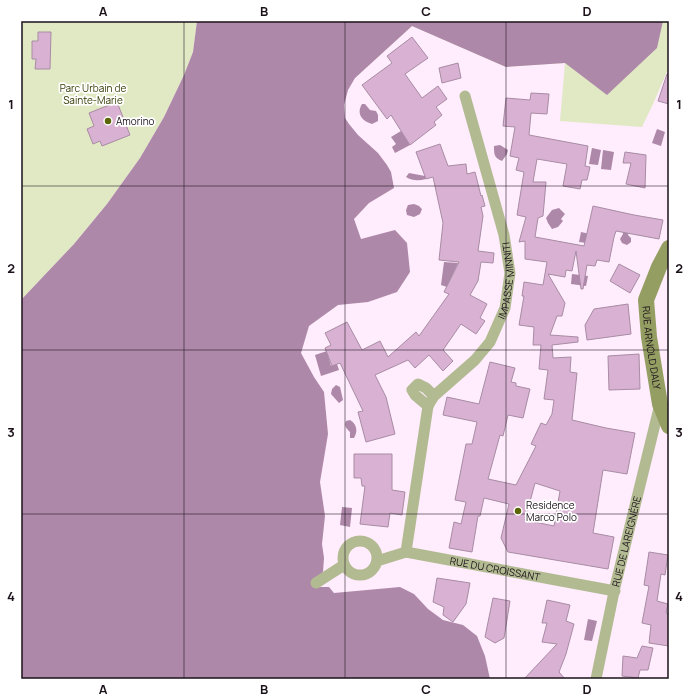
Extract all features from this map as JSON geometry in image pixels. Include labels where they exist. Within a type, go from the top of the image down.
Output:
[{"type":"street","name":"IMPASSE MINNITI","points":[[406,552],[428,406],[434,396],[475,360],[490,342],[505,308],[510,273],[504,235],[465,96]]},
{"type":"street","name":"RUE ARNOLD DALY","points":[[669,248],[659,267],[646,300],[649,337],[660,404],[669,426]]},
{"type":"street","points":[[428,406],[415,395],[412,390],[418,384],[426,388],[434,396]]},
{"type":"street","name":"RUE DE LAREIGNÈRE","points":[[596,679],[615,591],[660,404]]},
{"type":"street","points":[[316,583],[344,565],[342,560],[343,552],[346,547],[353,542],[359,541],[373,547],[377,555],[377,561]]},
{"type":"street","name":"RUE DU CROISSANT","points":[[344,565],[348,571],[360,576],[371,571],[377,561],[406,552],[615,591]]},
{"type":"green space","name":"Parc Urbain de Sainte-Marie","points":[[21,21],[197,21],[193,52],[184,75],[164,117],[140,158],[107,204],[74,244],[21,300]]},
{"type":"green space","points":[[320,21],[669,21],[669,67],[642,127],[560,121],[565,63],[506,67],[412,26],[355,78]]},
{"type":"shaded area","points":[[197,21],[663,21],[657,48],[607,95],[565,63],[506,67],[412,26],[355,78],[348,90],[344,105],[345,118],[349,124],[358,135],[378,153],[387,165],[391,172],[394,188],[369,203],[354,219],[361,239],[395,230],[407,243],[410,272],[397,292],[368,302],[338,305],[309,326],[301,353],[324,392],[328,434],[320,482],[325,516],[322,544],[324,558],[320,587],[329,587],[334,593],[400,587],[414,594],[428,609],[443,620],[463,625],[477,636],[485,656],[490,679],[21,679],[21,300],[74,244],[107,204],[140,158],[164,117],[184,75],[193,52]]},
{"type":"shaded area","points":[[362,104],[365,104],[370,110],[376,111],[378,121],[372,124],[365,121],[361,117],[360,108]]},
{"type":"shaded area","points":[[657,129],[665,132],[661,146],[652,143]]},
{"type":"shaded area","points":[[401,131],[410,145],[395,153],[392,147],[396,144],[391,137]]},
{"type":"shaded area","points":[[500,145],[508,150],[502,161],[496,157],[494,151],[494,146]]},
{"type":"shaded area","points":[[592,148],[601,150],[598,165],[589,164]]},
{"type":"shaded area","points":[[603,150],[614,152],[611,170],[601,169]]},
{"type":"shaded area","points":[[409,173],[425,176],[426,179],[413,180],[406,177]]},
{"type":"shaded area","points":[[414,204],[422,209],[420,214],[414,217],[407,215],[406,210],[408,205]]},
{"type":"shaded area","points":[[559,208],[565,214],[561,219],[563,221],[558,227],[552,229],[546,218],[552,210]]},
{"type":"shaded area","points":[[622,228],[629,230],[628,235],[631,238],[631,242],[627,245],[622,243],[620,239],[623,234]]},
{"type":"shaded area","points":[[581,232],[599,236],[595,244],[579,242]]},
{"type":"shaded area","points":[[444,262],[458,263],[447,287],[441,285]]},
{"type":"shaded area","points":[[572,274],[588,276],[586,286],[571,284]]},
{"type":"shaded area","points":[[327,351],[331,366],[337,364],[339,370],[321,376],[315,355]]},
{"type":"shaded area","points":[[336,385],[340,387],[343,400],[339,403],[331,394],[332,389]]},
{"type":"shaded area","points":[[350,420],[356,428],[354,438],[350,438],[350,432],[345,426],[346,421]]},
{"type":"shaded area","points":[[342,507],[352,508],[350,527],[340,525]]},
{"type":"shaded area","points":[[588,619],[597,621],[592,641],[584,640]]},
{"type":"building","points":[[38,32],[51,32],[50,69],[35,69],[36,59],[32,59],[32,41],[38,41]]},
{"type":"building","points":[[412,37],[428,58],[405,74],[422,98],[438,86],[447,99],[436,107],[442,115],[434,122],[436,125],[410,145],[391,115],[387,119],[362,85],[392,63],[387,56]]},
{"type":"building","points":[[458,63],[461,78],[442,83],[439,68]]},
{"type":"building","points":[[667,74],[669,74],[669,104],[658,101]]},
{"type":"building","points":[[531,93],[549,94],[547,114],[531,113],[529,135],[588,146],[585,166],[590,167],[587,180],[582,180],[580,189],[563,186],[567,164],[537,159],[533,182],[546,182],[543,216],[538,218],[535,237],[584,246],[593,206],[663,220],[659,239],[616,231],[609,262],[597,260],[595,266],[587,265],[583,289],[581,289],[576,251],[572,271],[566,270],[565,277],[548,274],[565,303],[562,316],[557,316],[550,335],[578,337],[578,342],[552,345],[553,358],[571,357],[570,372],[577,373],[572,420],[635,433],[627,474],[603,470],[593,533],[614,537],[608,569],[508,552],[501,538],[509,504],[484,498],[480,516],[478,516],[472,552],[449,548],[454,522],[461,524],[466,502],[455,500],[466,444],[472,444],[477,422],[443,415],[447,397],[479,404],[490,362],[515,368],[511,382],[516,383],[516,386],[530,389],[523,418],[508,415],[503,436],[500,435],[488,479],[516,485],[536,446],[531,444],[541,423],[546,425],[552,414],[554,400],[544,399],[548,370],[539,369],[541,345],[533,345],[534,327],[519,325],[524,296],[522,296],[524,282],[543,285],[547,262],[525,259],[525,241],[519,242],[526,217],[517,215],[524,172],[516,170],[519,158],[510,156],[515,127],[503,126],[506,98],[530,100]],"holes":[[[535,483],[560,491],[554,526],[525,520]]]},
{"type":"building","name":"Amorino","points":[[117,102],[130,135],[102,146],[100,141],[93,144],[87,129],[94,126],[89,113]]},
{"type":"building","points":[[440,144],[448,166],[466,164],[467,174],[475,172],[485,206],[481,207],[483,216],[478,251],[494,253],[493,263],[481,262],[478,281],[470,295],[487,304],[480,318],[485,321],[476,334],[461,324],[443,350],[453,361],[443,371],[429,355],[415,368],[408,360],[375,375],[386,397],[395,434],[366,442],[358,412],[363,411],[340,363],[332,366],[325,348],[331,345],[325,333],[347,322],[362,350],[380,341],[388,357],[416,332],[419,336],[449,294],[444,292],[459,262],[439,260],[443,223],[433,177],[426,179],[416,152]]},
{"type":"building","points":[[625,152],[646,155],[645,188],[626,184],[631,163],[623,163]]},
{"type":"building","points":[[619,264],[640,275],[630,293],[610,281]]},
{"type":"building","points":[[628,304],[631,334],[587,340],[585,325],[594,309]]},
{"type":"building","points":[[639,354],[640,389],[609,390],[608,356]]},
{"type":"building","points":[[354,454],[392,454],[392,490],[405,492],[402,515],[390,513],[388,527],[360,524],[365,486],[362,486],[361,478],[354,478]]},
{"type":"building","points":[[649,552],[668,555],[665,575],[661,574],[657,601],[668,604],[666,613],[669,614],[669,646],[649,643],[651,625],[642,623],[649,586],[644,585]]},
{"type":"building","points":[[437,578],[470,583],[466,604],[453,622],[443,615],[444,607],[433,602]]},
{"type":"building","points":[[493,598],[510,601],[504,638],[495,643],[485,637]]},
{"type":"building","points":[[547,600],[570,605],[566,621],[574,624],[566,654],[559,672],[565,679],[524,679],[557,644],[542,642],[547,623],[542,623]]},
{"type":"building","points":[[642,646],[653,648],[648,670],[640,670],[638,678],[622,676],[623,656],[637,658]]},
{"type":"place","name":"Amorino","points":[[108,121]]},
{"type":"place","name":"Residence Marco Polo","points":[[518,511]]}]
